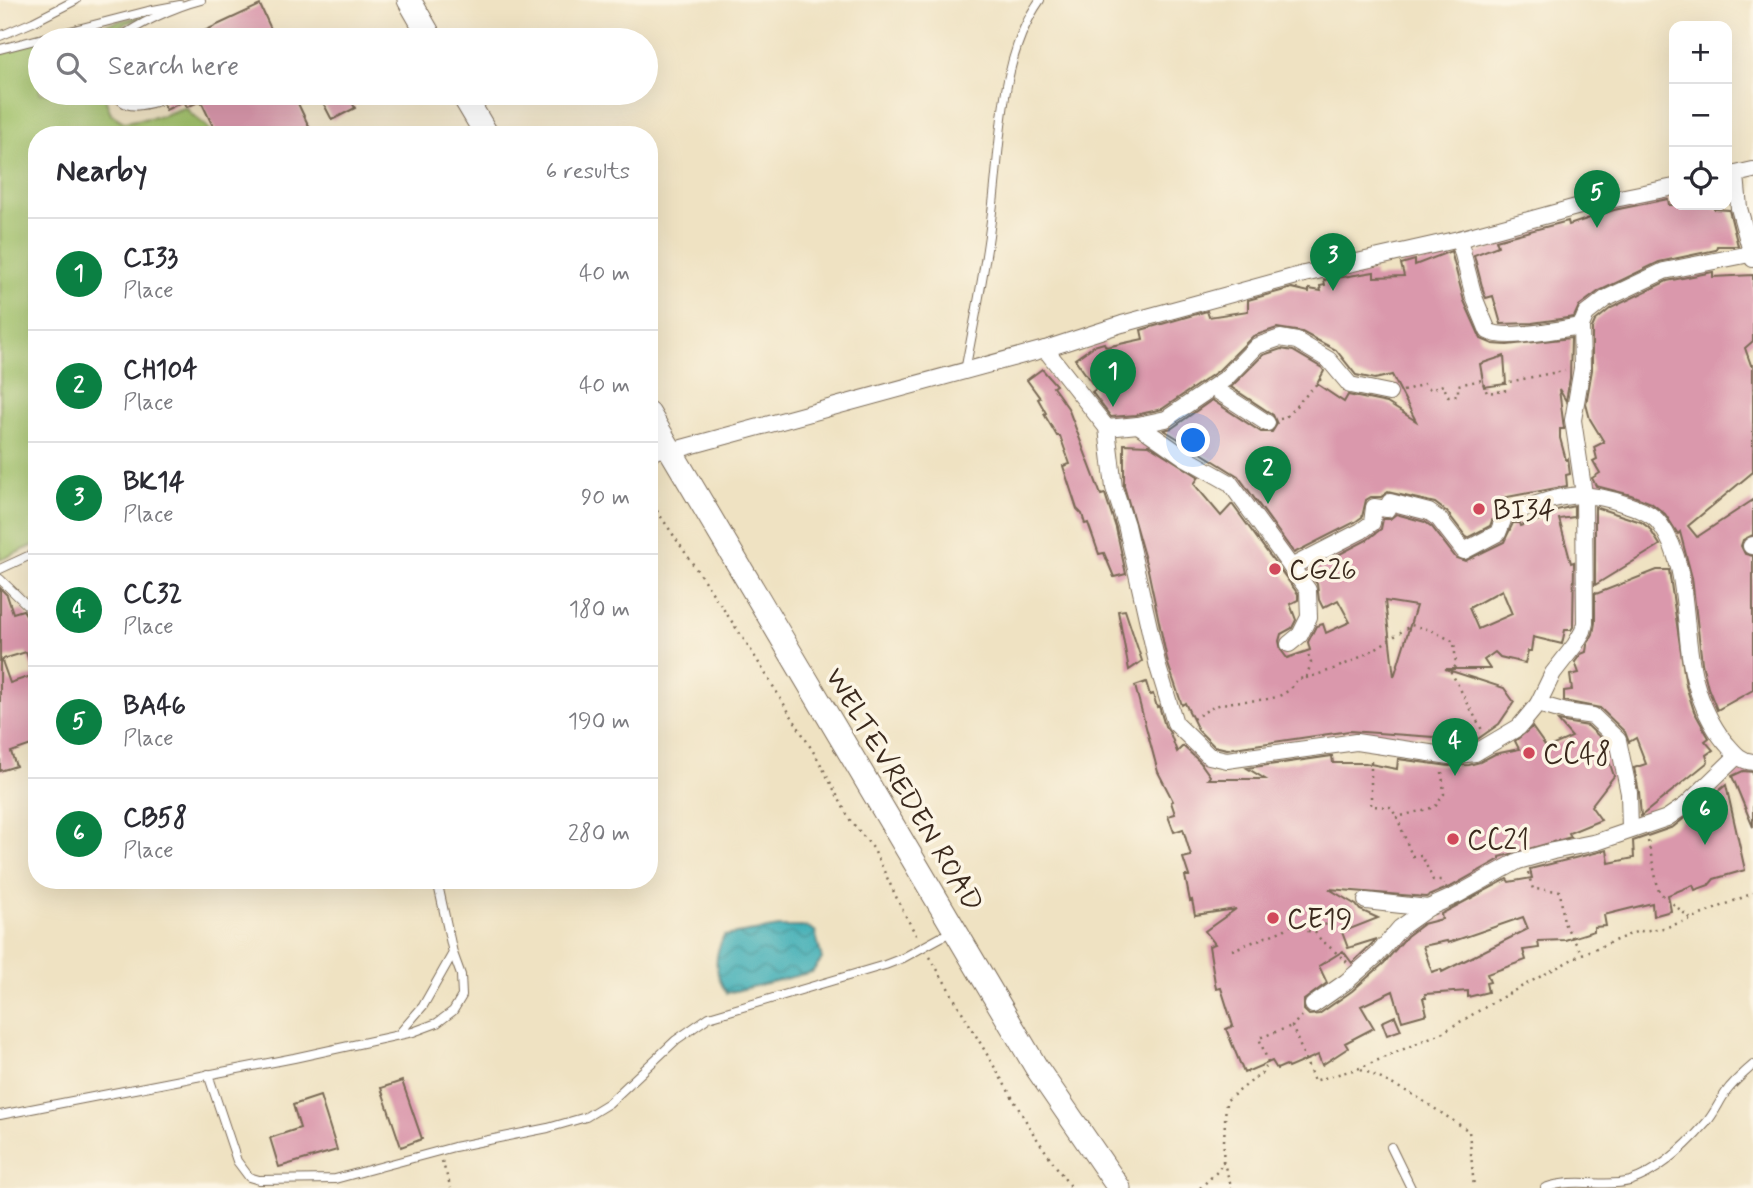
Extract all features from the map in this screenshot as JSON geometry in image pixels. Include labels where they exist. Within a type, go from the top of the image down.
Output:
[{"type":"street","points":[[408,0],[425,28]]},
{"type":"street","points":[[469,105],[482,126]]},
{"type":"street","points":[[1732,176],[1753,170]]},
{"type":"street","points":[[1045,349],[1107,428],[1114,488],[1126,525],[1149,634],[1167,700],[1175,723],[1181,730],[1209,756],[1227,760],[1356,741],[1440,755],[1475,753],[1519,727],[1538,704],[1553,673],[1583,631],[1586,581],[1584,494],[1573,420],[1582,368],[1581,326],[1586,314],[1605,299],[1664,271],[1693,263],[1751,256],[1732,180]]},
{"type":"street","points":[[660,454],[1045,349],[1122,324],[1304,274],[1458,239],[1580,206],[1669,188]]},
{"type":"street","points":[[1458,239],[1474,297],[1488,331],[1500,335],[1581,326]]},
{"type":"street","points":[[1107,428],[1166,419],[1225,379],[1257,346],[1279,338],[1297,341],[1329,360],[1350,385],[1389,393]]},
{"type":"street","points":[[1213,388],[1267,423]]},
{"type":"street","points":[[1138,425],[1184,457],[1230,483],[1308,590],[1309,617],[1295,639]]},
{"type":"street","name":"WELTEVREDEN ROAD","points":[[660,454],[954,930],[1035,1067],[1119,1188]]},
{"type":"street","points":[[1291,567],[1361,531],[1372,523],[1374,507],[1387,509],[1390,502],[1429,512],[1439,519],[1464,551],[1498,533],[1505,515],[1564,495],[1584,494],[1643,510],[1659,522],[1674,549],[1696,685],[1719,734],[1737,756],[1753,762]]},
{"type":"street","points":[[1538,704],[1593,716],[1618,740],[1637,827]]},
{"type":"street","points":[[1313,1005],[1377,955],[1400,928],[1428,908],[1525,859],[1597,842],[1667,818],[1686,805],[1737,756]]},
{"type":"street","points":[[1366,901],[1428,908]]},
{"type":"lane","points":[[0,36],[76,0]]},
{"type":"lane","points":[[82,28],[201,0]]},
{"type":"lane","points":[[965,371],[990,227],[1011,65],[1022,30],[1039,1]]},
{"type":"lane","points":[[136,28],[180,5]]},
{"type":"lane","points":[[0,49],[28,42]]},
{"type":"lane","points":[[0,569],[28,556]]},
{"type":"lane","points":[[0,579],[28,607]]},
{"type":"lane","points":[[0,1115],[294,1058],[398,1035],[437,1023],[447,1017],[462,996],[461,975],[453,953],[439,889]]},
{"type":"lane","points":[[208,1074],[237,1161],[248,1177],[259,1180],[335,1179],[586,1117],[609,1103],[676,1040],[709,1017],[884,965],[925,947],[954,930]]},
{"type":"lane","points":[[398,1035],[423,1006],[453,953]]},
{"type":"lane","points":[[1545,1188],[1565,1182],[1625,1183],[1641,1178],[1678,1150],[1707,1122],[1736,1079],[1753,1065]]},
{"type":"lane","points":[[1391,1147],[1411,1188]]},
{"type":"path","points":[[1267,423],[1285,418],[1335,366]]},
{"type":"path","points":[[1389,393],[1424,384],[1431,390],[1443,385],[1448,396],[1458,395],[1458,385],[1482,380],[1487,393],[1505,391],[1504,383],[1522,380],[1528,376],[1582,368]]},
{"type":"path","points":[[658,512],[749,646],[819,761],[850,820],[873,848],[900,905],[1033,1133],[1071,1188]]},
{"type":"path","points":[[1181,730],[1188,722],[1215,706],[1282,696],[1293,688],[1297,679],[1342,668],[1374,652],[1410,625],[1431,629],[1454,642],[1456,665],[1451,672],[1465,702],[1487,738],[1506,737]]},
{"type":"path","points":[[1295,639],[1304,640],[1311,663],[1306,678]]},
{"type":"path","points":[[1373,743],[1369,773],[1371,806],[1390,807],[1397,817],[1412,856],[1422,856],[1433,880],[1441,880],[1457,895]]},
{"type":"path","points":[[1397,817],[1435,807],[1444,794],[1440,755]]},
{"type":"path","points":[[1637,827],[1660,892],[1691,919]]},
{"type":"path","points":[[1525,859],[1533,890],[1560,891],[1564,923],[1582,954]]},
{"type":"path","points":[[1292,1026],[1314,1081],[1360,1068],[1443,1032],[1582,954],[1636,932],[1664,928],[1691,919],[1753,893]]},
{"type":"path","points":[[1232,950],[1247,946],[1289,926],[1301,924],[1308,932],[1315,932],[1366,901]]},
{"type":"path","points":[[1315,932],[1359,970]]},
{"type":"path","points":[[1232,1188],[1223,1161],[1226,1101],[1262,1073],[1268,1062],[1259,1038],[1292,1026],[1313,1005]]},
{"type":"path","points":[[1360,1068],[1414,1095],[1469,1131],[1474,1188]]},
{"type":"path","points":[[439,1152],[451,1188]]},
{"type":"path","points":[[1200,1188],[1218,1171],[1223,1161]]},
{"type":"green space","points":[[150,14],[116,28],[90,28]]},
{"type":"green space","points":[[28,42],[28,105],[108,105],[111,114],[124,122],[161,116],[186,107],[206,126],[28,126],[28,548],[0,560],[0,49]]},
{"type":"water","points":[[779,927],[806,927],[815,931],[822,959],[812,972],[727,993],[716,965],[724,936]]},
{"type":"building","points":[[260,5],[271,28],[211,28]]},
{"type":"building","points":[[164,105],[176,105],[166,110]]},
{"type":"building","points":[[203,105],[299,105],[309,126],[213,126]]},
{"type":"building","points":[[324,105],[353,105],[355,108],[332,120]]},
{"type":"building","points":[[1668,199],[1669,210],[1729,210],[1738,246],[1717,246],[1716,250],[1659,262],[1599,291],[1579,306],[1574,317],[1501,324],[1493,296],[1486,298],[1484,294],[1474,255],[1498,246],[1496,240],[1568,221],[1569,225],[1614,210]]},
{"type":"building","points":[[1451,251],[1464,301],[1481,339],[1493,344],[1507,345],[1571,338],[1570,378],[1566,401],[1559,389],[1564,429],[1560,429],[1560,438],[1570,474],[1566,475],[1567,486],[1502,498],[1505,504],[1497,508],[1490,526],[1467,538],[1447,512],[1435,503],[1388,492],[1381,497],[1366,500],[1362,517],[1355,522],[1294,553],[1238,476],[1164,430],[1172,428],[1212,400],[1261,432],[1272,432],[1277,424],[1273,415],[1231,387],[1263,355],[1281,349],[1293,351],[1322,368],[1324,371],[1317,384],[1344,402],[1348,395],[1387,403],[1416,421],[1392,375],[1375,379],[1356,375],[1336,350],[1302,332],[1277,328],[1253,336],[1218,371],[1162,409],[1136,415],[1111,417],[1092,392],[1096,389],[1075,359],[1094,346],[1104,343],[1106,347],[1143,339],[1141,330],[1207,311],[1209,317],[1248,311],[1248,300],[1292,288],[1309,292],[1309,289],[1321,291],[1320,286],[1325,285],[1324,280],[1374,272],[1374,277],[1404,276],[1401,264],[1415,260],[1415,265]],"holes":[[[1504,356],[1506,384],[1484,387],[1480,364]]]},
{"type":"building","points":[[1713,272],[1713,277],[1753,275],[1753,341],[1745,348],[1753,365],[1753,472],[1688,526],[1697,537],[1753,500],[1753,535],[1743,540],[1741,546],[1745,554],[1753,556],[1753,690],[1717,710],[1702,663],[1692,578],[1680,532],[1678,534],[1665,514],[1651,503],[1596,486],[1592,478],[1600,473],[1593,461],[1597,459],[1594,447],[1604,442],[1590,419],[1586,404],[1592,370],[1592,328],[1595,321],[1611,308],[1667,281]]},
{"type":"building","points":[[1042,369],[1056,385],[1053,387],[1068,408],[1101,495],[1105,494],[1126,574],[1114,577],[1104,553],[1099,554],[1088,523],[1085,524],[1077,509],[1063,466],[1070,464],[1060,436],[1057,436],[1044,414],[1046,413],[1038,399],[1040,398],[1027,380]]},
{"type":"building","points":[[1124,444],[1149,445],[1199,477],[1194,484],[1221,516],[1232,504],[1298,594],[1298,600],[1290,604],[1296,620],[1292,628],[1281,634],[1279,641],[1287,658],[1310,650],[1308,642],[1316,626],[1323,624],[1326,633],[1350,622],[1338,600],[1323,608],[1317,584],[1307,571],[1367,540],[1381,529],[1383,519],[1390,519],[1396,514],[1425,522],[1456,558],[1465,561],[1504,542],[1513,523],[1519,523],[1520,526],[1545,518],[1544,513],[1574,506],[1574,517],[1559,519],[1571,563],[1574,562],[1573,627],[1571,630],[1565,630],[1562,644],[1533,637],[1531,651],[1528,651],[1525,663],[1500,657],[1495,652],[1484,660],[1490,669],[1445,669],[1504,688],[1514,702],[1499,724],[1472,743],[1450,745],[1448,738],[1349,731],[1227,749],[1214,746],[1198,730],[1185,703],[1182,705],[1168,664],[1148,570],[1124,486]],"holes":[[[1502,590],[1512,614],[1478,629],[1469,608]],[[1385,601],[1416,606],[1394,677]]]},
{"type":"building","points":[[1595,507],[1641,522],[1649,528],[1660,545],[1595,585]]},
{"type":"building","points":[[1657,570],[1669,570],[1686,686],[1694,711],[1709,738],[1705,741],[1713,750],[1706,755],[1708,762],[1641,816],[1634,768],[1646,764],[1636,738],[1629,742],[1625,732],[1600,708],[1564,701],[1564,691],[1572,690],[1570,675],[1579,673],[1575,662],[1586,652],[1593,634],[1595,592],[1596,594]]},
{"type":"building","points":[[0,588],[7,595],[13,613],[23,610],[28,618],[28,658],[26,652],[0,660]]},
{"type":"building","points":[[1125,610],[1142,661],[1129,670],[1118,611]]},
{"type":"building","points":[[0,661],[10,683],[28,677],[28,746],[11,752],[16,766],[0,771]]},
{"type":"building","points":[[1146,682],[1150,695],[1153,694],[1157,707],[1159,706],[1177,752],[1183,746],[1200,762],[1210,776],[1208,779],[1265,779],[1247,768],[1332,756],[1333,763],[1365,763],[1397,769],[1398,759],[1449,766],[1469,765],[1495,754],[1519,749],[1515,741],[1532,727],[1547,748],[1572,737],[1558,721],[1588,726],[1605,742],[1603,743],[1614,776],[1591,806],[1601,820],[1569,833],[1571,837],[1500,857],[1452,886],[1426,897],[1329,889],[1360,910],[1378,918],[1342,932],[1348,948],[1377,939],[1352,963],[1343,951],[1319,966],[1327,983],[1304,1000],[1304,1010],[1309,1015],[1319,1014],[1352,991],[1384,963],[1407,936],[1423,924],[1442,919],[1441,914],[1507,879],[1509,882],[1532,878],[1530,869],[1607,850],[1609,863],[1634,858],[1633,841],[1673,827],[1726,785],[1745,870],[1714,879],[1709,885],[1695,890],[1693,885],[1668,895],[1671,911],[1653,916],[1652,903],[1604,915],[1606,926],[1594,927],[1594,931],[1565,940],[1538,941],[1539,948],[1523,950],[1526,960],[1487,974],[1490,982],[1486,983],[1488,992],[1468,997],[1468,991],[1425,994],[1426,998],[1423,998],[1427,1014],[1402,1021],[1393,991],[1361,1006],[1374,1028],[1345,1043],[1348,1048],[1322,1065],[1318,1055],[1288,1068],[1286,1065],[1277,1069],[1272,1061],[1244,1073],[1226,1029],[1233,1026],[1221,988],[1216,989],[1209,946],[1215,944],[1205,931],[1236,909],[1195,915],[1185,876],[1189,876],[1183,858],[1191,856],[1183,829],[1174,832],[1168,816],[1175,814],[1171,802],[1173,801],[1158,772],[1135,686]],"holes":[[[1523,917],[1528,929],[1442,972],[1441,969],[1432,972],[1423,946],[1447,941],[1448,943]]]},
{"type":"building","points":[[1743,771],[1753,772],[1753,827],[1732,776]]},
{"type":"building","points":[[1395,1016],[1401,1030],[1387,1035],[1382,1022]]},
{"type":"building","points":[[402,1081],[422,1139],[401,1147],[381,1088]]},
{"type":"building","points":[[320,1096],[337,1150],[279,1167],[270,1138],[300,1128],[293,1105]]},
{"type":"place","name":"BA46","points":[[1597,228]]},
{"type":"place","name":"BK14","points":[[1333,291]]},
{"type":"place","name":"CI33","points":[[1113,407]]},
{"type":"place","name":"CH104","points":[[1268,504]]},
{"type":"place","name":"BI34","points":[[1479,509]]},
{"type":"place","name":"CG26","points":[[1275,569]]},
{"type":"place","name":"CC48","points":[[1529,753]]},
{"type":"place","name":"CC32","points":[[1455,776]]},
{"type":"place","name":"CC21","points":[[1453,839]]},
{"type":"place","name":"CB58","points":[[1705,845]]},
{"type":"place","name":"CE19","points":[[1273,918]]}]
